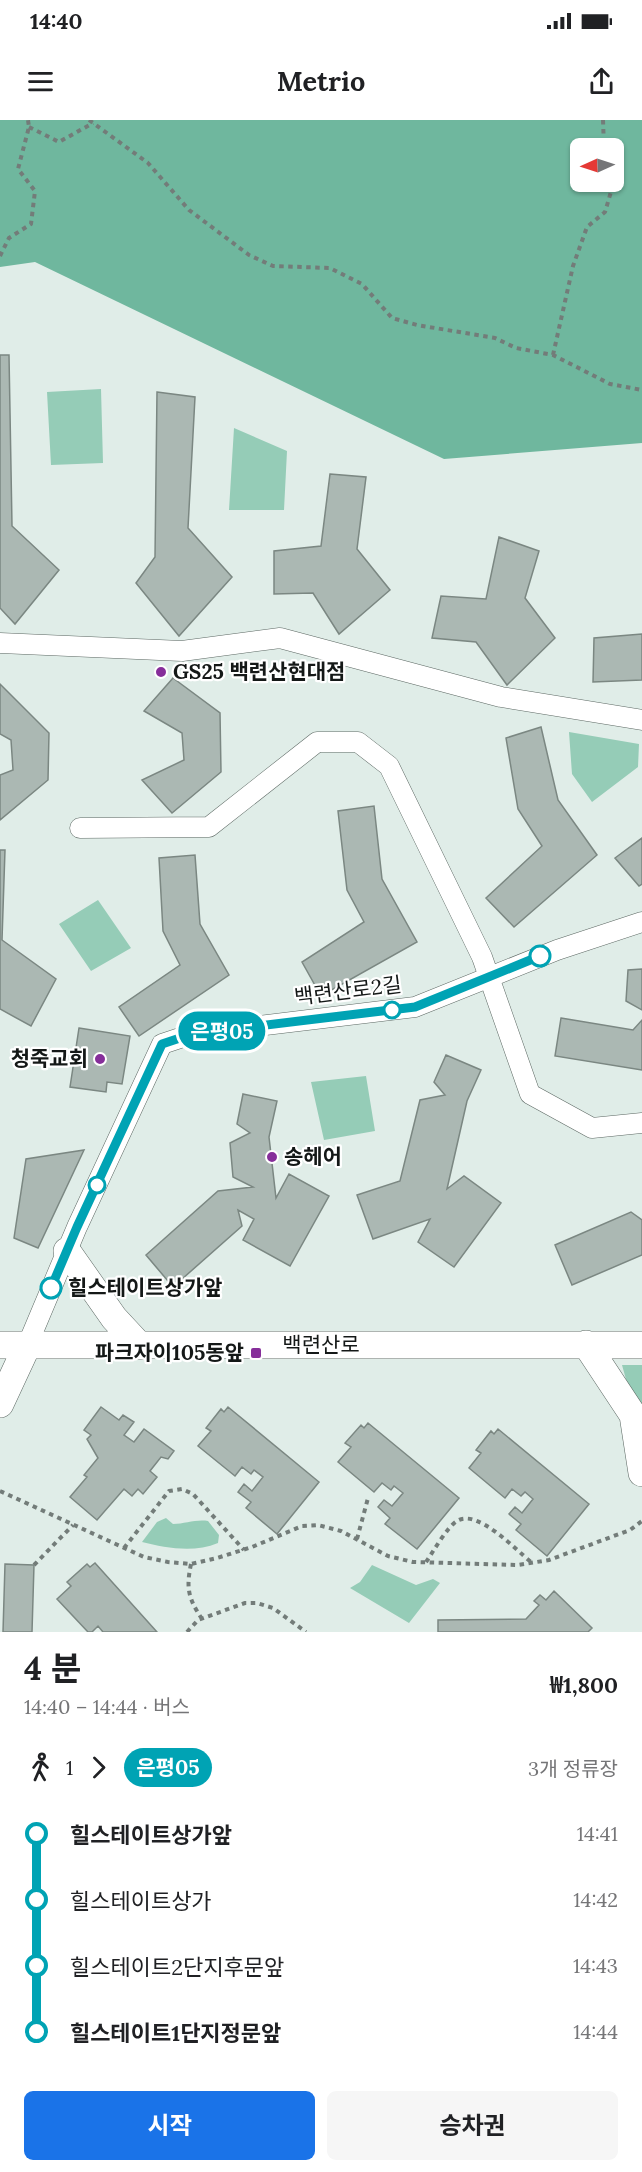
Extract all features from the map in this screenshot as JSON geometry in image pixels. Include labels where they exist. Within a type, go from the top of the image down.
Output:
[{"type":"main road","points":[[67,1251],[114,1318],[140,1346]]},
{"type":"main road","points":[[586,1344],[633,1415],[642,1473]]},
{"type":"main road","name":"백련산로","points":[[0,1345],[642,1345]]},
{"type":"main road","points":[[0,1404],[27,1346]]},
{"type":"street","points":[[0,643],[183,651],[280,638],[501,697],[642,720]]},
{"type":"street","points":[[80,828],[209,827],[316,742],[358,742],[389,766],[482,957],[530,1094],[592,1128],[642,1124]]},
{"type":"street","name":"백련산로2길","points":[[27,1346],[67,1251],[162,1044],[192,1034],[415,1007],[557,950],[642,922]]},
{"type":"path","points":[[0,256],[9,238],[31,224],[35,191],[18,169],[29,127],[28,120]]},
{"type":"path","points":[[603,120],[604,138]]},
{"type":"path","points":[[29,127],[59,142],[91,121],[148,164],[189,210],[249,255],[273,266],[330,268],[362,284],[392,318],[417,326],[495,338],[516,348],[553,355],[610,384],[642,390]]},
{"type":"path","points":[[553,355],[573,266],[587,227],[606,212],[611,192]]},
{"type":"path","points":[[124,1548],[169,1491],[182,1489],[193,1494],[244,1550]]},
{"type":"path","points":[[0,1491],[144,1557],[191,1564],[244,1550],[302,1526],[318,1526],[341,1531],[388,1557],[413,1562],[518,1565],[549,1560],[630,1530],[642,1521]]},
{"type":"path","points":[[357,1539],[368,1498]]},
{"type":"path","points":[[426,1563],[455,1522],[465,1519],[482,1522],[532,1563]]},
{"type":"path","points":[[34,1565],[73,1525]]},
{"type":"path","points":[[191,1564],[188,1593],[202,1619]]},
{"type":"path","points":[[187,1632],[202,1619],[245,1603],[257,1603],[273,1608],[306,1632]]},
{"type":"green space","points":[[0,120],[642,120],[642,443],[444,459],[35,262],[0,267]]},
{"type":"green space","points":[[101,389],[103,463],[51,465],[47,392]]},
{"type":"green space","points":[[234,428],[287,451],[284,510],[229,510]]},
{"type":"green space","points":[[569,732],[639,744],[638,767],[592,802],[572,774]]},
{"type":"green space","points":[[98,900],[131,948],[91,971],[59,924]]},
{"type":"green space","points":[[366,1076],[375,1131],[324,1140],[311,1082]]},
{"type":"green space","points":[[622,1365],[642,1365],[642,1437]]},
{"type":"green space","points":[[166,1518],[173,1524],[208,1521],[219,1535],[218,1543],[190,1549],[170,1548],[142,1542],[157,1522]]},
{"type":"green space","points":[[372,1565],[416,1585],[433,1579],[440,1583],[409,1623],[350,1588],[360,1582]]},
{"type":"building","points":[[0,355],[9,355],[12,526],[59,570],[15,624],[0,608]]},
{"type":"building","points":[[157,392],[195,397],[188,528],[232,577],[179,636],[136,583],[155,557]]},
{"type":"building","points":[[330,474],[366,477],[357,549],[390,590],[339,634],[313,593],[274,594],[274,551],[321,546]]},
{"type":"building","points":[[499,537],[539,551],[525,598],[555,638],[507,685],[476,642],[432,638],[441,596],[486,599]]},
{"type":"building","points":[[642,634],[642,680],[593,682],[594,638]]},
{"type":"building","points":[[173,678],[220,713],[221,772],[172,813],[142,780],[184,760],[182,733],[144,711]]},
{"type":"building","points":[[0,684],[49,733],[48,780],[0,820],[0,775],[13,770],[11,740],[0,734]]},
{"type":"building","points":[[541,727],[558,800],[597,855],[514,927],[486,898],[542,846],[518,809],[506,738]]},
{"type":"building","points":[[374,806],[382,879],[417,942],[321,996],[302,962],[364,922],[347,890],[338,811]]},
{"type":"building","points":[[642,838],[642,884],[639,886],[615,858]]},
{"type":"building","points":[[0,850],[5,850],[2,940],[56,979],[31,1026],[0,1009]]},
{"type":"building","points":[[195,855],[200,924],[229,975],[139,1036],[119,1007],[180,965],[163,931],[159,858]]},
{"type":"building","points":[[642,969],[642,1010],[626,1001],[628,970]]},
{"type":"building","points":[[561,1018],[633,1030],[642,1020],[642,1070],[555,1056]]},
{"type":"building","name":"청죽교회","points":[[79,1028],[130,1036],[122,1084],[107,1082],[106,1092],[70,1087]]},
{"type":"building","points":[[446,1055],[481,1070],[467,1101],[447,1189],[464,1176],[501,1203],[454,1267],[418,1242],[430,1219],[373,1239],[357,1195],[400,1181],[420,1100],[445,1095],[434,1082]]},
{"type":"building","points":[[243,1094],[277,1101],[269,1137],[276,1198],[289,1174],[329,1196],[290,1266],[243,1240],[254,1219],[238,1210],[242,1226],[173,1287],[146,1255],[218,1191],[253,1187],[233,1177],[230,1143],[250,1133],[237,1124]]},
{"type":"building","points":[[84,1150],[38,1248],[14,1238],[26,1159]]},
{"type":"building","points":[[631,1212],[642,1220],[642,1255],[572,1285],[555,1245]]},
{"type":"building","points":[[101,1407],[119,1420],[123,1415],[134,1422],[124,1435],[134,1442],[144,1429],[174,1451],[168,1459],[161,1457],[150,1471],[157,1477],[143,1494],[138,1489],[132,1496],[124,1489],[97,1520],[70,1497],[87,1477],[84,1475],[98,1458],[87,1439],[91,1435],[84,1430]]},
{"type":"building","points":[[228,1407],[319,1482],[277,1534],[246,1508],[251,1502],[238,1492],[244,1484],[252,1491],[263,1477],[254,1470],[251,1474],[242,1467],[235,1476],[198,1446],[211,1431],[206,1428],[221,1409],[224,1412]]},
{"type":"building","points":[[368,1423],[459,1498],[417,1549],[385,1524],[390,1518],[378,1507],[384,1500],[392,1506],[403,1493],[394,1486],[391,1490],[382,1483],[374,1492],[338,1462],[351,1447],[345,1443],[361,1425],[364,1428]]},
{"type":"building","points":[[498,1429],[589,1504],[547,1556],[516,1530],[521,1524],[509,1514],[515,1507],[522,1513],[533,1499],[525,1492],[521,1496],[512,1489],[505,1498],[469,1468],[481,1453],[476,1450],[491,1431],[494,1434]]},
{"type":"building","points":[[95,1563],[157,1632],[103,1632],[98,1626],[92,1632],[88,1632],[57,1599],[71,1586],[67,1582],[87,1564],[90,1567]]},
{"type":"building","points":[[5,1564],[34,1565],[32,1632],[3,1632]]},
{"type":"building","points":[[554,1591],[592,1628],[588,1632],[438,1632],[438,1620],[526,1619],[539,1605],[534,1601],[540,1595],[546,1600]]},
{"type":"bus line","name":"은평05","points":[[51,1288],[162,1044],[192,1034],[415,1007],[540,956]]},
{"type":"place","name":"GS25 백련산현대점","points":[[161,672]]},
{"type":"place","name":"청죽교회","points":[[100,1059]]},
{"type":"place","name":"송헤어","points":[[272,1157]]},
{"type":"place","name":"힐스테이트상가앞","points":[[51,1288]]},
{"type":"place","name":"파크자이105동앞","points":[[256,1353]]}]
